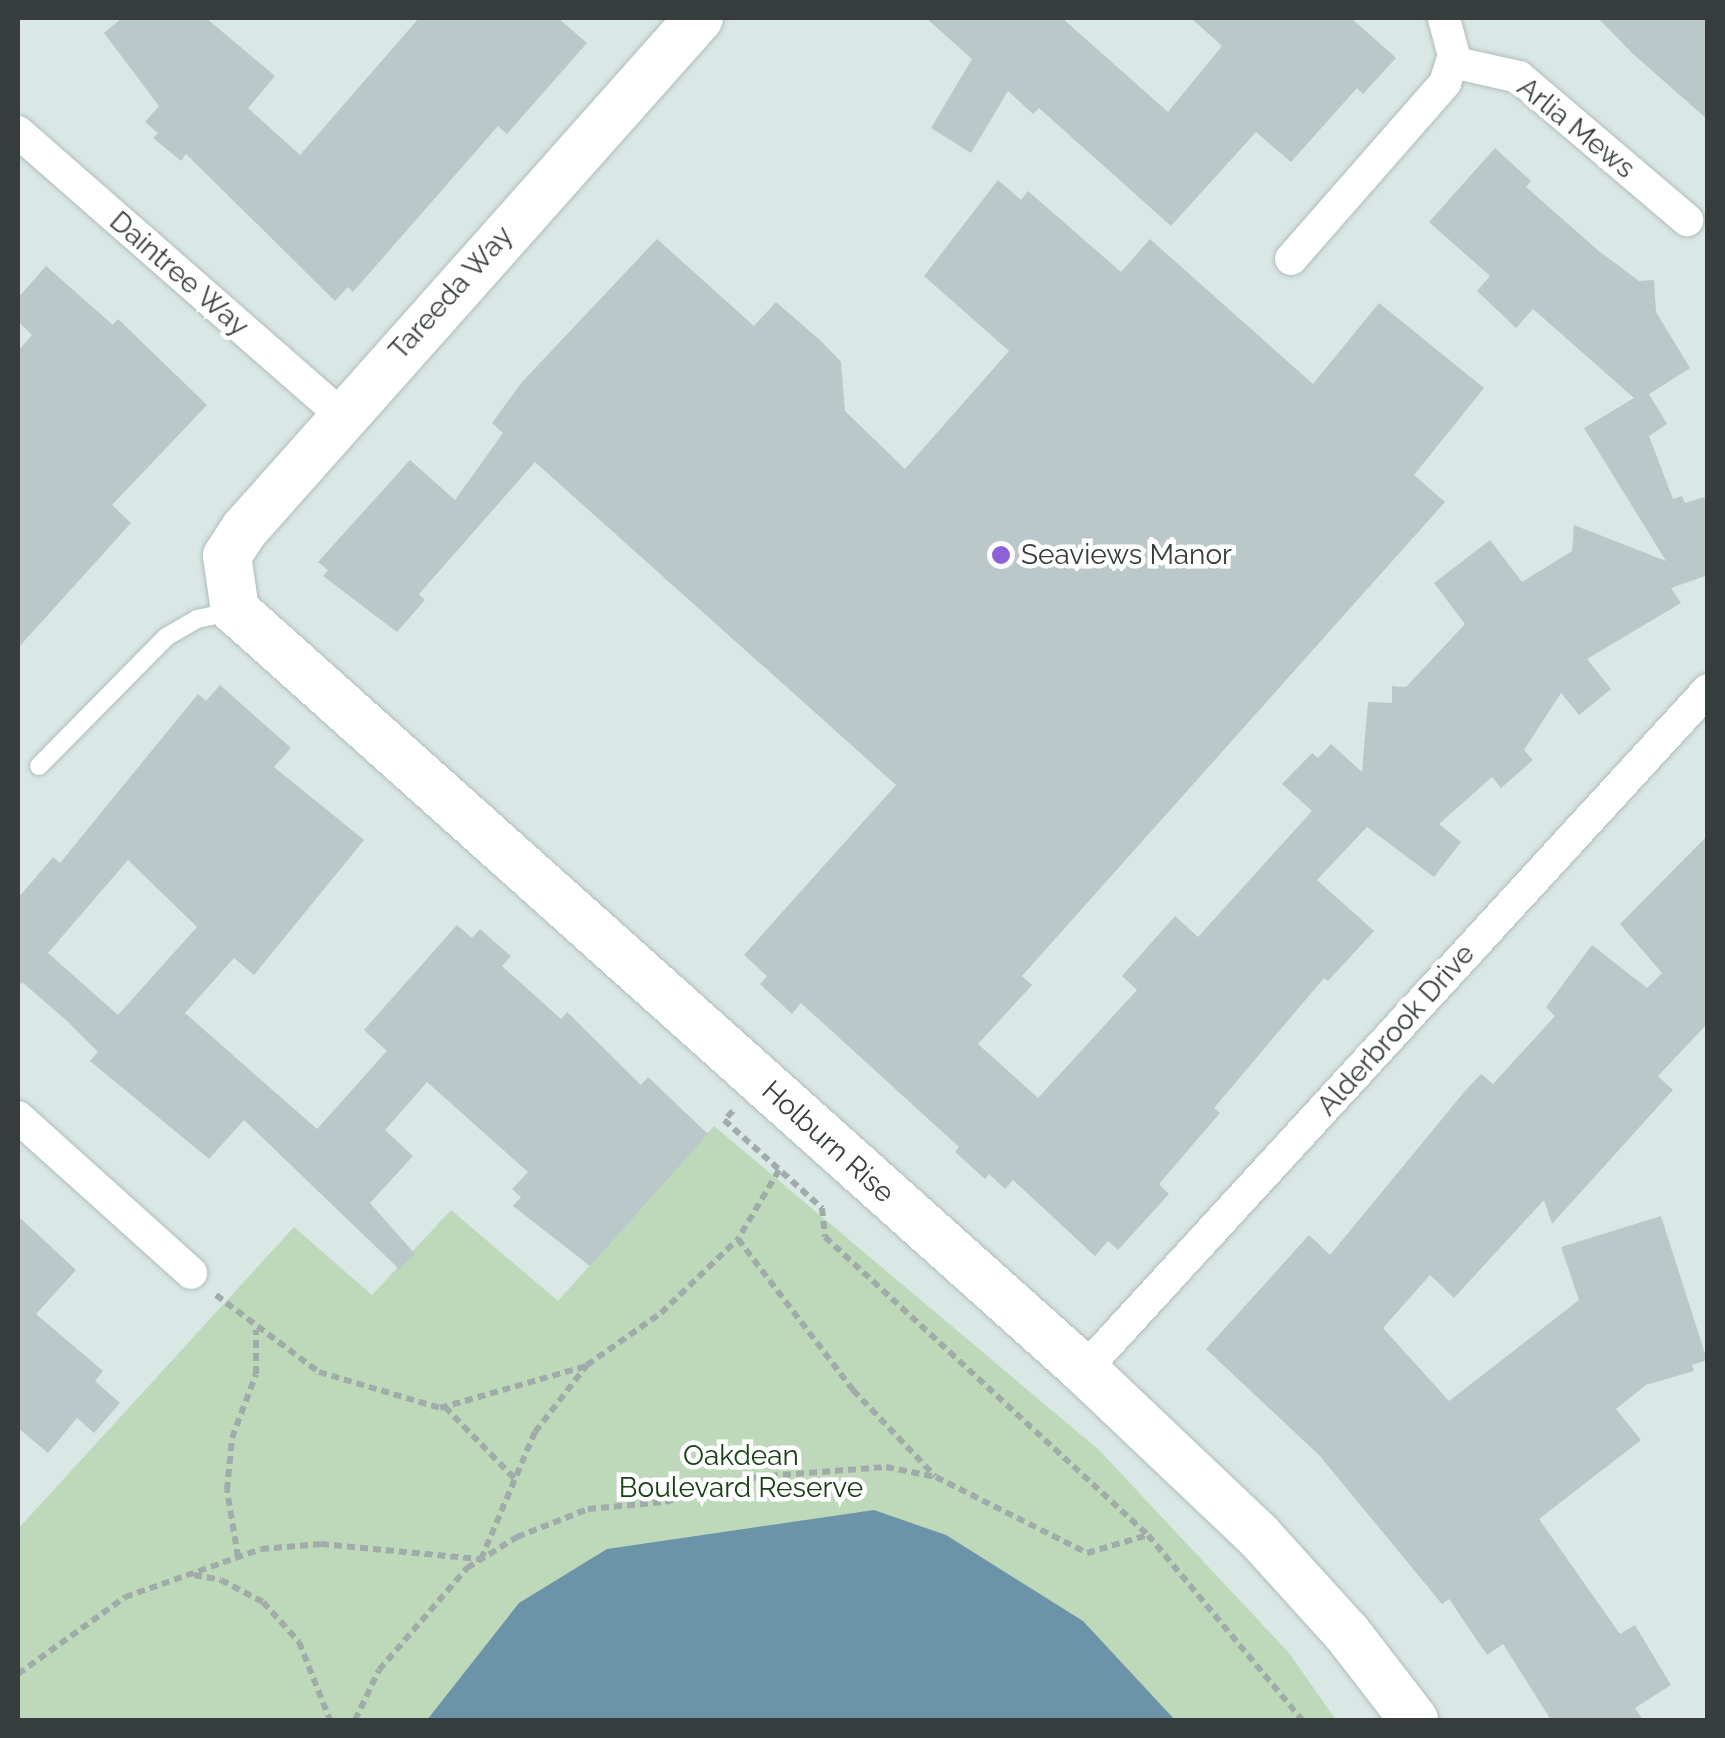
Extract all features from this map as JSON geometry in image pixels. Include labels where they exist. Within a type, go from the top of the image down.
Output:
[{"type":"street","points":[[1291,259],[1445,83],[1452,62],[1451,30],[1444,18]]},
{"type":"street","name":"Tareeda Way","points":[[231,596],[228,556],[244,530],[683,23]]},
{"type":"street","name":"Arlia Mews","points":[[1452,62],[1519,77],[1687,220]]},
{"type":"street","name":"Daintree Way","points":[[18,132],[342,415]]},
{"type":"street","name":"Holburn Rise","points":[[231,596],[760,1081],[1084,1370],[1258,1535],[1348,1633],[1414,1720]]},
{"type":"street","name":"Alderbrook Drive","points":[[1084,1370],[1708,690]]},
{"type":"street","points":[[18,1117],[192,1273]]},
{"type":"lane","points":[[39,766],[155,646],[231,596]]},
{"type":"path","points":[[760,1081],[724,1120],[822,1208],[825,1237],[1148,1535],[1302,1720]]},
{"type":"path","points":[[481,1559],[534,1432],[587,1365],[661,1314],[738,1239],[779,1170]]},
{"type":"path","points":[[738,1239],[852,1390],[936,1477]]},
{"type":"path","points":[[192,1273],[256,1329],[319,1372],[445,1407],[515,1479]]},
{"type":"path","points":[[238,1557],[227,1490],[232,1438],[256,1374],[256,1329]]},
{"type":"path","points":[[445,1407],[587,1365]]},
{"type":"path","points":[[356,1720],[379,1670],[422,1613],[481,1559],[588,1509],[665,1502],[757,1477],[886,1467],[936,1477],[1087,1553],[1148,1535]]},
{"type":"path","points":[[194,1575],[238,1557],[322,1544],[481,1559]]},
{"type":"path","points":[[18,1674],[125,1597],[168,1577],[194,1575],[221,1580],[262,1602],[299,1642],[330,1720]]},
{"type":"green space","name":"Oakdean Boulevard Reserve","points":[[714,1126],[1099,1450],[1289,1653],[1336,1720],[18,1720],[18,1529],[294,1227],[372,1295],[451,1210],[558,1301]]},
{"type":"water","points":[[874,1510],[946,1535],[1083,1621],[1175,1720],[427,1720],[519,1603],[607,1549]]},
{"type":"building","points":[[122,18],[206,18],[275,76],[248,108],[300,155],[419,18],[558,18],[587,43],[507,134],[498,126],[353,292],[348,287],[335,301],[186,154],[181,161],[153,138],[158,133],[145,122],[159,106],[104,33]]},
{"type":"building","points":[[926,18],[1062,18],[1168,112],[1222,46],[1191,18],[1351,18],[1396,58],[1363,94],[1357,88],[1291,162],[1256,132],[1171,226],[1039,108],[1033,114],[1008,91],[971,153],[931,128],[972,59]]},
{"type":"building","points":[[1598,18],[1708,18],[1708,120],[1632,53]]},
{"type":"building","points":[[1495,148],[1531,181],[1526,187],[1600,252],[1639,281],[1654,280],[1656,312],[1690,368],[1649,394],[1667,424],[1649,436],[1673,499],[1682,496],[1685,503],[1708,496],[1708,575],[1671,588],[1681,603],[1587,659],[1611,689],[1579,715],[1561,693],[1524,750],[1533,760],[1501,788],[1492,777],[1439,824],[1461,842],[1434,877],[1367,827],[1317,880],[1374,931],[1328,981],[1324,978],[1214,1108],[1220,1113],[1159,1184],[1169,1194],[1118,1250],[1108,1241],[1095,1256],[1013,1180],[1005,1189],[989,1174],[985,1179],[955,1152],[959,1147],[801,1003],[792,1014],[760,984],[767,976],[744,955],[896,785],[535,462],[419,594],[425,600],[397,632],[323,576],[328,570],[318,562],[410,460],[455,500],[503,433],[492,423],[522,382],[657,239],[754,326],[776,302],[821,341],[841,362],[845,411],[905,469],[1009,351],[924,276],[998,180],[1021,200],[1028,191],[1121,272],[1150,239],[1313,384],[1379,303],[1484,388],[1414,475],[1445,502],[1022,976],[1032,985],[978,1044],[1038,1098],[1137,990],[1122,976],[1175,916],[1198,937],[1312,811],[1282,784],[1312,753],[1318,758],[1331,744],[1362,772],[1368,702],[1392,703],[1392,686],[1406,687],[1465,624],[1434,583],[1490,540],[1522,582],[1572,551],[1574,525],[1666,561],[1584,428],[1634,398],[1533,309],[1516,328],[1477,291],[1490,276],[1429,222]]},
{"type":"building","points":[[46,266],[113,325],[118,319],[207,405],[112,505],[131,523],[18,648],[18,351],[32,335],[18,321],[18,298]]},
{"type":"building","points":[[220,685],[291,748],[274,767],[364,840],[254,975],[234,958],[185,1013],[317,1129],[387,1051],[364,1030],[457,925],[472,938],[480,929],[511,956],[502,966],[561,1019],[567,1012],[641,1085],[648,1077],[708,1134],[590,1266],[513,1206],[521,1197],[512,1189],[528,1172],[427,1082],[385,1130],[413,1156],[370,1203],[415,1254],[399,1269],[244,1120],[209,1159],[90,1061],[98,1052],[67,1021],[22,982],[18,988],[18,898],[53,857],[60,863],[198,694],[206,701]],"holes":[[[128,860],[197,927],[118,1015],[48,953]]]},
{"type":"building","points":[[1708,835],[1708,1023],[1658,1076],[1673,1090],[1552,1224],[1544,1200],[1454,1298],[1430,1275],[1383,1328],[1449,1401],[1579,1300],[1561,1247],[1661,1216],[1707,1360],[1692,1365],[1694,1371],[1646,1385],[1616,1409],[1641,1440],[1539,1519],[1620,1634],[1635,1625],[1671,1685],[1635,1708],[1643,1720],[1551,1720],[1503,1644],[1487,1655],[1449,1599],[1442,1604],[1319,1455],[1206,1349],[1309,1235],[1330,1255],[1481,1074],[1493,1084],[1555,1016],[1546,1007],[1592,945],[1647,988],[1662,973],[1620,924]]},
{"type":"building","points":[[18,1216],[76,1270],[36,1314],[103,1371],[95,1381],[120,1403],[94,1433],[77,1418],[48,1453],[18,1428]]},
{"type":"place","name":"Seaviews Manor","points":[[1001,555]]}]
